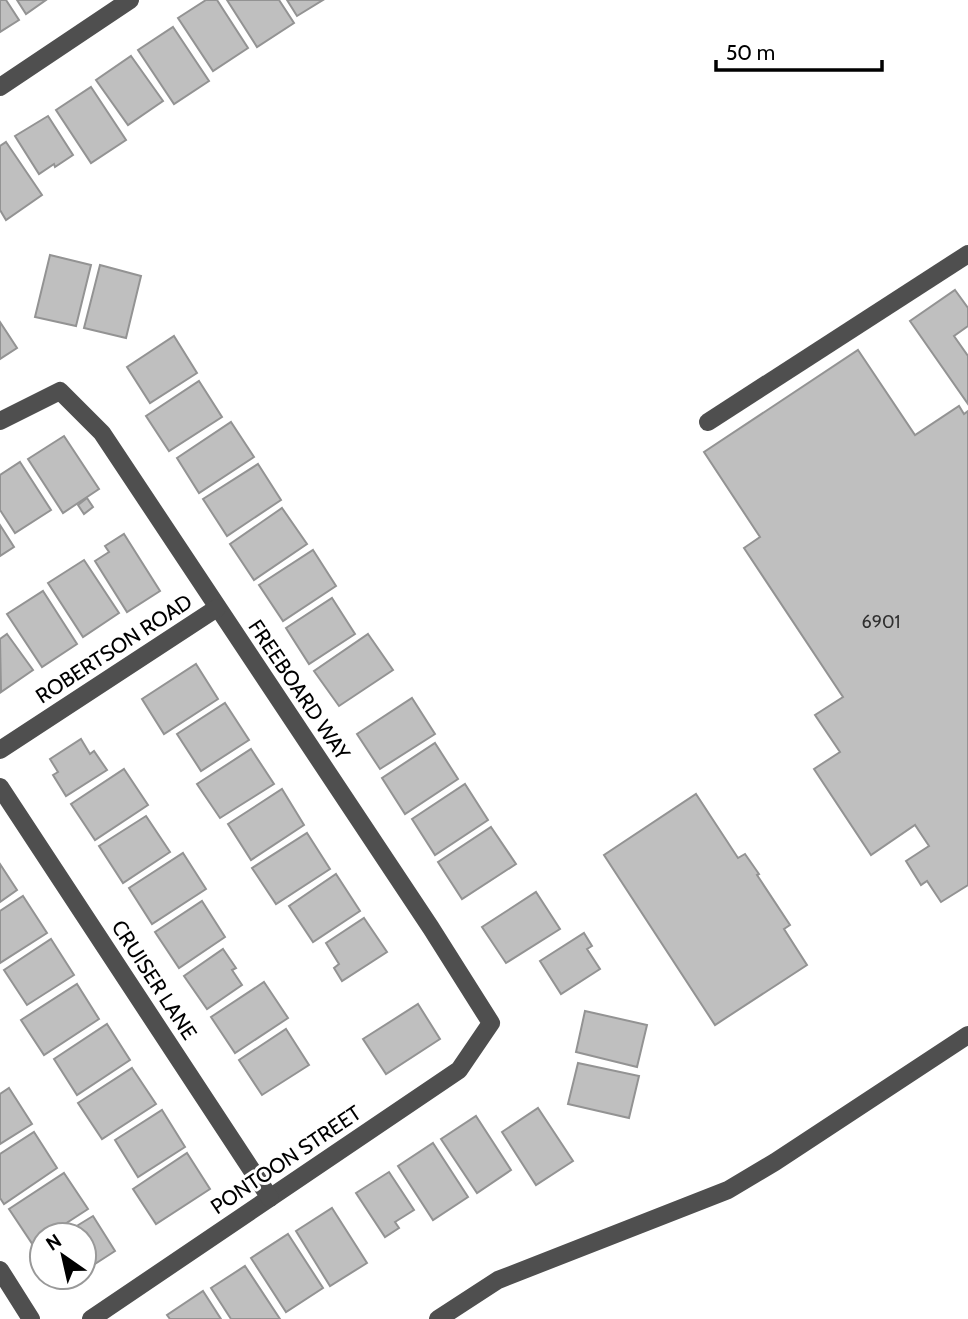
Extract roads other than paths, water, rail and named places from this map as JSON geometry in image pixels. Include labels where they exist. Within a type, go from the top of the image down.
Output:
[{"type":"street","points":[[0,87],[130,0]]},
{"type":"street","points":[[708,422],[968,254]]},
{"type":"street","name":"FREEBOARD WAY","points":[[0,421],[60,391],[102,433],[431,928],[491,1023]]},
{"type":"street","name":"ROBERTSON ROAD","points":[[0,750],[217,608]]},
{"type":"street","name":"CRUISER LANE","points":[[0,787],[270,1198]]},
{"type":"street","name":"PONTOON STREET","points":[[91,1319],[459,1070],[491,1023]]},
{"type":"street","points":[[438,1319],[498,1280],[728,1190],[775,1163],[968,1035]]},
{"type":"street","points":[[0,1270],[31,1319]]}]
